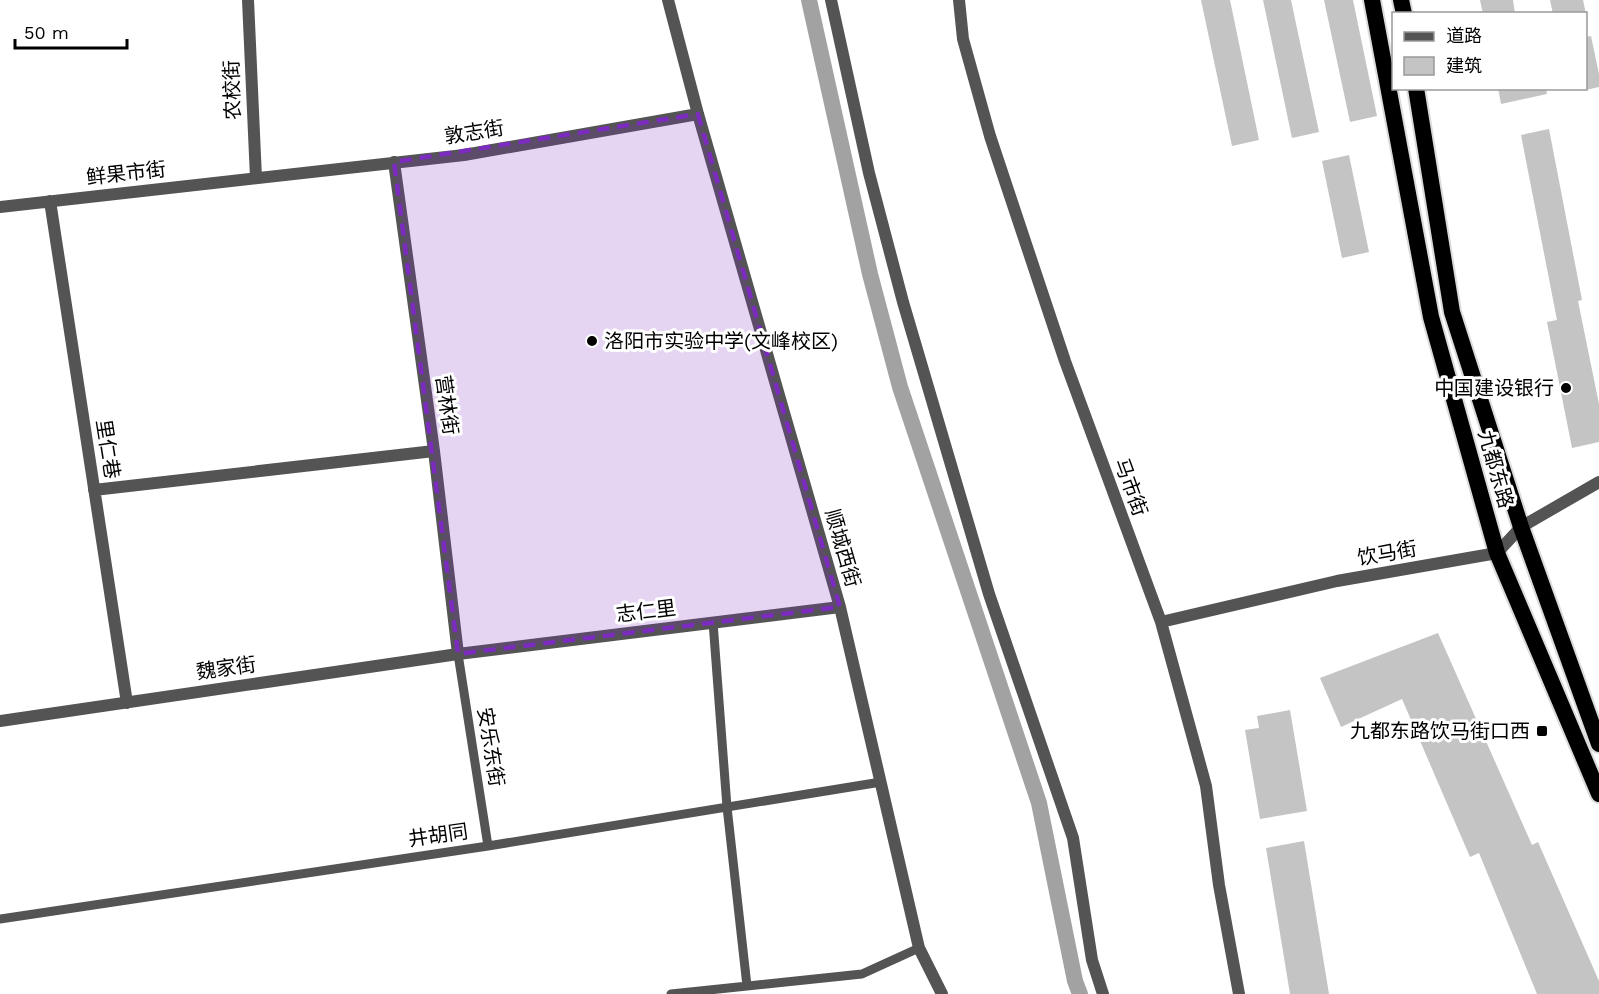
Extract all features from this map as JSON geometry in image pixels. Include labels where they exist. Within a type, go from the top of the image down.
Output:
[{"type":"highway","name":"九都东路","points":[[1372,0],[1431,316],[1497,553],[1599,794]]},
{"type":"highway","name":"九都东路","points":[[1416,90],[1452,312],[1521,527],[1599,744]]},
{"type":"street","name":"农校街","points":[[248,0],[256,178]]},
{"type":"street","name":"顺城西街","points":[[668,0],[698,114],[840,607],[919,948],[942,994]]},
{"type":"street","points":[[831,0],[869,173],[903,302],[989,594],[1072,838],[1092,960],[1103,994]]},
{"type":"street","name":"马市街","points":[[959,0],[963,39],[990,136],[1065,361],[1161,622],[1206,786],[1219,885],[1239,994]]},
{"type":"street","name":"敦志街","points":[[256,178],[464,155],[698,114]]},
{"type":"street","name":"营林街","points":[[394,162],[434,451],[458,654]]},
{"type":"street","name":"鲜果市街","points":[[0,207],[256,178]]},
{"type":"street","name":"里仁巷","points":[[50,201],[127,703]]},
{"type":"street","points":[[94,490],[434,451]]},
{"type":"street","points":[[1497,553],[1521,527],[1599,482]]},
{"type":"street","name":"饮马街","points":[[1161,622],[1337,581],[1497,553]]},
{"type":"street","name":"志仁里","points":[[458,654],[840,607]]},
{"type":"street","name":"魏家街","points":[[0,721],[458,654]]},
{"type":"lane","points":[[713,622],[727,807],[747,986]]},
{"type":"lane","name":"安乐东街","points":[[458,654],[488,846]]},
{"type":"lane","name":"井胡同","points":[[0,919],[488,846],[880,782]]},
{"type":"lane","points":[[671,994],[862,974],[919,948]]},
{"type":"highlighted area","points":[[698,114],[840,607],[458,654],[394,162]]},
{"type":"building","points":[[1201,0],[1230,0],[1259,140],[1232,146]]},
{"type":"building","points":[[1263,0],[1291,0],[1319,132],[1292,138]]},
{"type":"building","points":[[1324,0],[1353,0],[1377,116],[1350,122]]},
{"type":"building","points":[[1480,0],[1513,0],[1515,12],[1483,12]]},
{"type":"building","points":[[1550,0],[1583,0],[1586,12],[1553,12]]},
{"type":"building","points":[[1591,36],[1599,74],[1599,87],[1587,90],[1587,37]]},
{"type":"building","points":[[1498,90],[1546,90],[1547,94],[1501,104]]},
{"type":"building","points":[[1549,129],[1582,300],[1578,301],[1599,404],[1599,442],[1572,448],[1547,322],[1557,320],[1521,135]]},
{"type":"building","points":[[1349,155],[1369,252],[1342,258],[1322,161]]},
{"type":"building","points":[[1438,633],[1532,845],[1538,842],[1599,981],[1599,994],[1537,994],[1479,853],[1470,857],[1402,699],[1341,727],[1320,678]]},
{"type":"building","points":[[1290,710],[1307,811],[1260,819],[1245,730],[1259,728],[1257,716]]},
{"type":"building","points":[[1304,841],[1329,994],[1290,994],[1266,848]]},
{"type":"waterway","points":[[809,0],[870,274],[900,387],[1039,803],[1075,981],[1080,994]]},
{"type":"place","name":"洛阳市实验中学(文峰校区)","points":[[592,341]]},
{"type":"place","name":"中国建设银行","points":[[1566,388]]},
{"type":"place","name":"九都东路饮马街口西","points":[[1542,731]]}]
